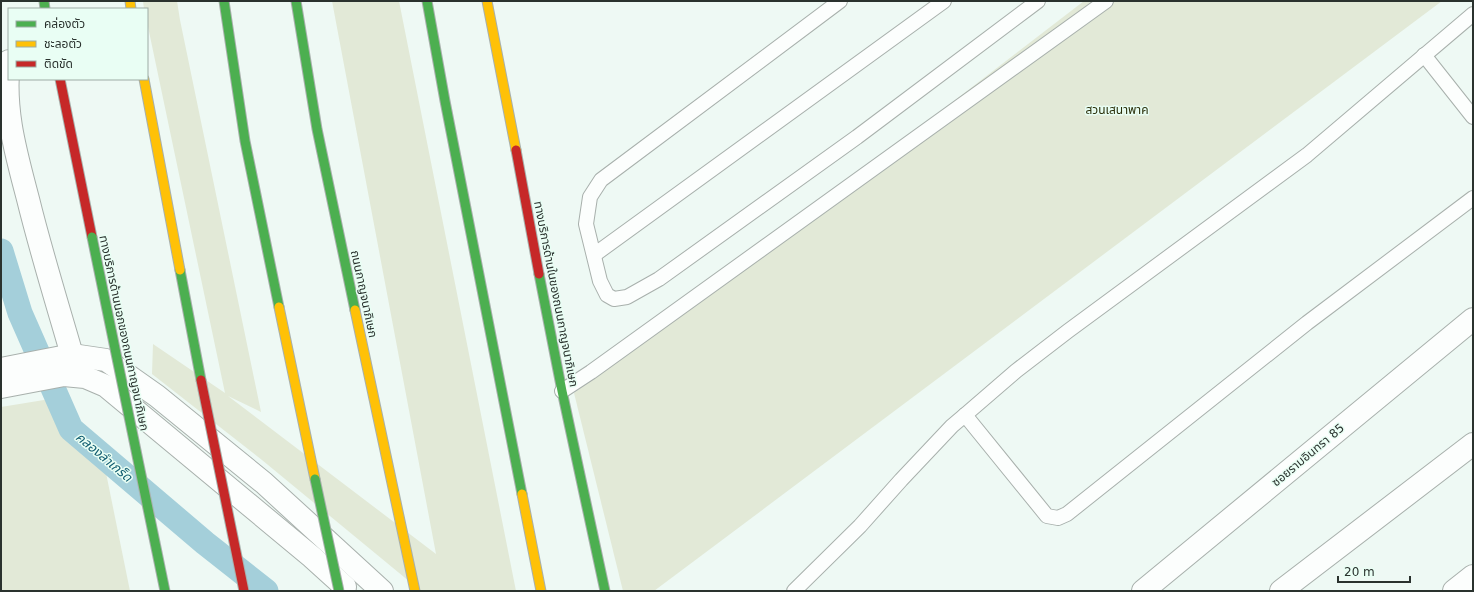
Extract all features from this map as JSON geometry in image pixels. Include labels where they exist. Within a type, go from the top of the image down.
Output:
[{"type":"main road","points":[[224,1],[246,142],[339,591]]},
{"type":"main road","name":"ถนนกาญจนาภิเษก","points":[[296,1],[317,129],[393,495],[415,591]]},
{"type":"main road","points":[[427,1],[448,117],[541,591]]},
{"type":"main road","name":"ทางบริการด้านในของถนนกาญจนาภิเษก","points":[[487,1],[562,391],[605,591]]},
{"type":"main road","name":"ทางบริการด้านนอกของถนนกาญจนาภิเษก","points":[[60,80],[165,591]]},
{"type":"main road","points":[[144,80],[201,380],[244,591]]},
{"type":"street","points":[[8,80],[10,128],[38,237],[65,363],[85,377],[106,386],[312,557],[349,591]]},
{"type":"street","name":"ซอยรามอินทรา 85","points":[[1143,591],[1473,319]]},
{"type":"street","points":[[1,369],[106,360],[157,396],[264,483],[382,591]]},
{"type":"street","points":[[1,387],[65,363]]},
{"type":"street","points":[[1281,591],[1473,444]]},
{"type":"street","points":[[1454,591],[1473,576]]},
{"type":"lane","points":[[840,1],[601,180],[590,197],[586,224],[600,281],[607,295],[614,299],[627,297],[659,279],[857,137],[1034,2]]},
{"type":"lane","points":[[594,256],[944,1]]},
{"type":"lane","points":[[562,391],[598,367],[1106,1]]},
{"type":"lane","points":[[794,591],[860,526],[952,426],[1016,371],[1306,155],[1473,14]]},
{"type":"lane","points":[[1424,55],[1473,118]]},
{"type":"lane","points":[[965,415],[1048,516],[1058,518],[1067,514],[1307,323],[1473,198]]},
{"type":"green space","points":[[143,1],[177,1],[261,412],[228,396],[436,554],[332,1],[399,1],[516,591],[421,591],[262,460],[152,374],[153,344],[225,393],[148,27],[148,8],[144,8]]},
{"type":"green space","name":"สวนเสนาพาค","points":[[1084,1],[1442,1],[654,591],[623,591],[574,393]]},
{"type":"green space","points":[[50,399],[68,439],[105,468],[130,591],[1,591],[1,407]]},
{"type":"waterway","name":"คลองลำเกร็ด","points":[[1,251],[20,313],[71,429],[205,543],[266,591]]},
{"type":"traffic: fast","points":[[44,1],[45,8]]},
{"type":"traffic: fast","points":[[224,1],[245,141],[279,307]]},
{"type":"traffic: fast","points":[[296,1],[317,129],[355,310]]},
{"type":"traffic: fast","points":[[427,1],[445,101],[522,494]]},
{"type":"traffic: fast","points":[[92,237],[165,591]]},
{"type":"traffic: fast","points":[[180,270],[201,380]]},
{"type":"traffic: fast","points":[[539,274],[562,391],[605,591]]},
{"type":"traffic: fast","points":[[315,479],[339,591]]},
{"type":"traffic: slow","points":[[130,1],[131,8]]},
{"type":"traffic: slow","points":[[487,1],[516,150]]},
{"type":"traffic: slow","points":[[144,80],[180,270]]},
{"type":"traffic: slow","points":[[279,307],[315,479]]},
{"type":"traffic: slow","points":[[355,310],[415,591]]},
{"type":"traffic: slow","points":[[522,494],[541,591]]},
{"type":"traffic: jam","points":[[60,80],[92,237]]},
{"type":"traffic: jam","points":[[516,150],[539,274]]},
{"type":"traffic: jam","points":[[201,380],[244,591]]}]
